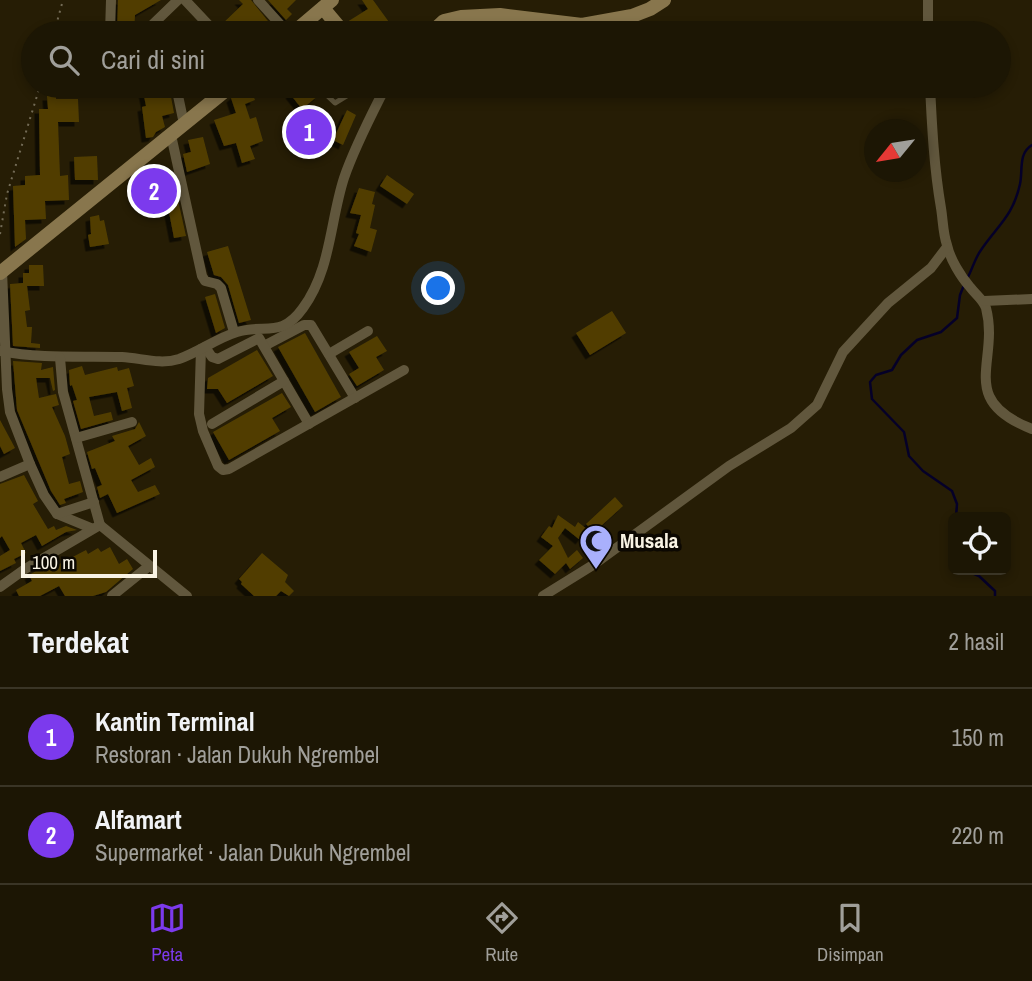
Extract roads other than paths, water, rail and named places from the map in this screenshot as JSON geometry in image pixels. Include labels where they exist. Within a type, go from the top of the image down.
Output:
[{"type":"main road","points":[[604,21],[632,16],[664,0]]},
{"type":"main road","points":[[306,21],[328,4],[337,21]]},
{"type":"main road","points":[[444,21],[461,17],[499,15],[549,21]]},
{"type":"main road","points":[[1,272],[215,98]]},
{"type":"street","points":[[110,21],[111,0]]},
{"type":"street","points":[[156,21],[178,0]]},
{"type":"street","points":[[185,0],[205,21]]},
{"type":"street","points":[[258,0],[279,21]]},
{"type":"street","points":[[928,0],[928,21]]},
{"type":"street","points":[[179,98],[184,124]]},
{"type":"street","points":[[2,352],[60,358],[126,358],[155,362],[177,360],[234,332],[248,329],[268,330],[285,325],[309,300],[326,258],[344,178],[381,98]]},
{"type":"street","points":[[931,98],[934,166],[947,247],[968,286],[984,302],[988,320],[985,384],[1001,412],[1014,422],[1032,429]]},
{"type":"street","points":[[171,135],[202,276],[205,281],[221,288],[234,332]]},
{"type":"street","points":[[543,596],[593,565],[729,466],[791,428],[817,405],[843,352],[888,303],[931,268],[947,247]]},
{"type":"street","points":[[1,272],[2,352],[10,412],[46,499],[57,514],[95,526],[187,596]]},
{"type":"street","points":[[984,302],[1032,299]]},
{"type":"street","points":[[264,346],[308,324],[311,325],[355,398]]},
{"type":"street","points":[[329,354],[368,331]]},
{"type":"street","points":[[203,348],[218,359],[259,338],[309,424]]},
{"type":"street","points":[[203,348],[199,414],[203,431],[218,466],[223,470],[404,370]]},
{"type":"street","points":[[60,358],[63,392],[94,502],[95,526]]},
{"type":"street","points":[[212,424],[284,381]]},
{"type":"street","points":[[76,439],[132,422]]},
{"type":"street","points":[[0,477],[30,464]]},
{"type":"street","points":[[57,514],[94,502]]},
{"type":"street","points":[[0,587],[95,526]]},
{"type":"street","points":[[112,596],[149,566]]},
{"type":"waterway","points":[[967,279],[979,253],[1013,204],[1020,184],[1023,157],[1032,145]]},
{"type":"waterway","points":[[956,512],[957,504],[952,491],[923,471],[909,456],[904,432],[872,399],[870,382],[876,375],[892,370],[901,355],[917,340],[941,332],[957,318],[964,285]]},
{"type":"waterway","points":[[977,575],[995,591],[995,596]]},
{"type":"place","name":"Kantin Terminal","points":[[309,132]]},
{"type":"place","name":"Alfamart","points":[[154,191]]},
{"type":"place","name":"Musala","points":[[596,571]]}]
